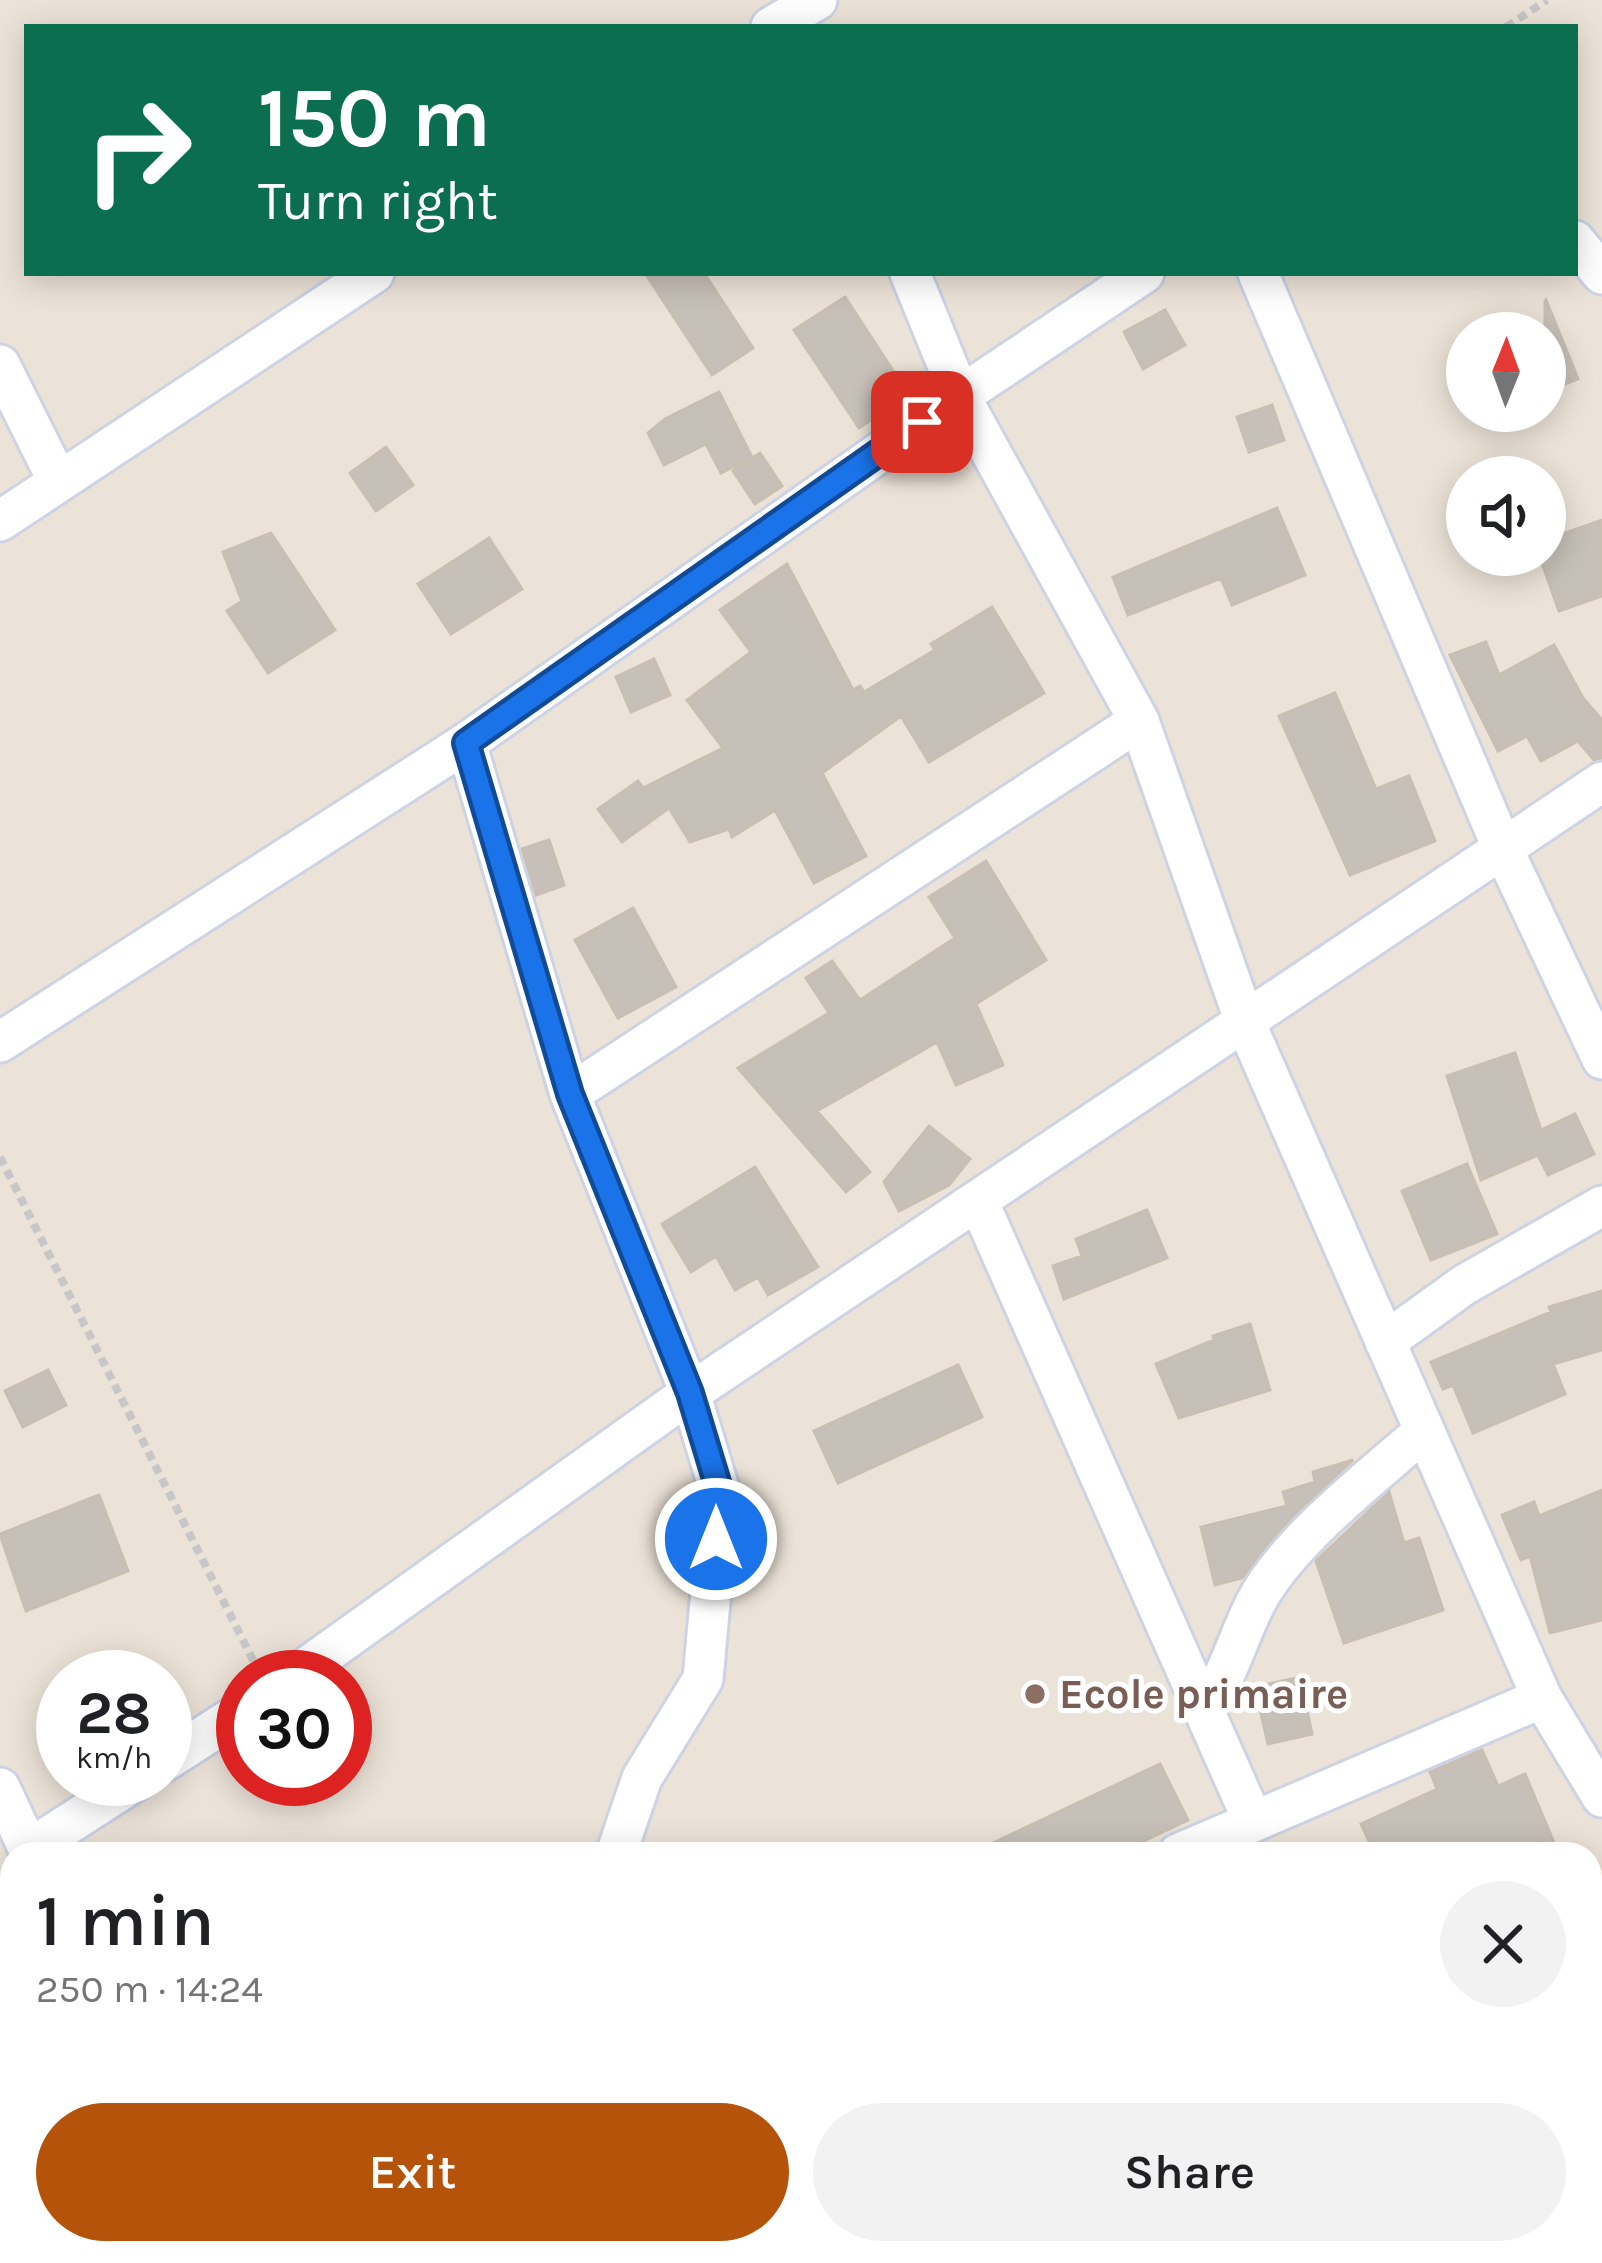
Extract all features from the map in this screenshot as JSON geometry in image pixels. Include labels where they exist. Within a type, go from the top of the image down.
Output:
[{"type":"street","points":[[1578,245],[1602,274]]},
{"type":"street","points":[[0,521],[369,276]]},
{"type":"street","points":[[911,276],[960,396],[1139,721],[1245,1022],[1542,1698],[1602,1797]]},
{"type":"street","points":[[0,1042],[466,743],[960,396],[1140,276]]},
{"type":"street","points":[[1259,276],[1502,847],[1602,1059]]},
{"type":"street","points":[[0,365],[58,481]]},
{"type":"street","points":[[570,1094],[1139,721]]},
{"type":"street","points":[[466,743],[570,1094],[690,1393],[720,1492],[703,1679],[642,1778],[620,1842]]},
{"type":"street","points":[[331,1650],[690,1393],[1602,782]]},
{"type":"street","points":[[979,1203],[1253,1821]]},
{"type":"street","points":[[1385,1342],[1463,1285],[1602,1206]]},
{"type":"street","points":[[1204,1710],[1226,1679],[1257,1599],[1320,1522],[1424,1431]]},
{"type":"street","points":[[1205,1842],[1542,1698]]},
{"type":"street","points":[[0,1788],[25,1842]]},
{"type":"street","points":[[45,1842],[98,1806]]},
{"type":"path","points":[[1511,24],[1547,0]]},
{"type":"path","points":[[0,1157],[248,1650]]},
{"type":"building","points":[[647,276],[706,276],[753,348],[712,375]]},
{"type":"building","points":[[845,297],[909,395],[859,428],[794,330]]},
{"type":"building","points":[[1165,310],[1185,345],[1143,369],[1124,332]]},
{"type":"building","points":[[1566,349],[1578,379],[1566,384]]},
{"type":"building","points":[[719,392],[752,457],[721,473],[706,444],[664,465],[648,433],[665,419]]},
{"type":"building","points":[[1272,405],[1284,440],[1249,452],[1237,417]]},
{"type":"building","points":[[386,447],[413,485],[376,511],[350,473]]},
{"type":"building","points":[[760,453],[782,486],[755,504],[733,471]]},
{"type":"building","points":[[1277,508],[1305,575],[1232,605],[1221,578],[1128,615],[1113,577]]},
{"type":"building","points":[[1602,520],[1602,596],[1559,611],[1546,576],[1566,576],[1566,533]]},
{"type":"building","points":[[271,533],[335,630],[268,673],[227,611],[242,601],[223,552]]},
{"type":"building","points":[[489,538],[522,589],[451,634],[418,584]]},
{"type":"building","points":[[787,564],[853,690],[860,686],[864,692],[935,650],[931,644],[992,607],[1044,693],[929,762],[901,716],[822,773],[866,856],[814,883],[775,810],[732,837],[729,829],[690,842],[669,808],[622,842],[598,809],[638,781],[643,788],[723,748],[687,700],[751,652],[720,610]]},
{"type":"building","points":[[1486,642],[1499,675],[1554,645],[1583,698],[1602,720],[1602,758],[1594,760],[1578,741],[1541,761],[1527,736],[1498,751],[1450,655]]},
{"type":"building","points":[[654,659],[670,695],[631,712],[616,677]]},
{"type":"building","points":[[1335,693],[1376,789],[1409,776],[1435,841],[1350,875],[1279,716]]},
{"type":"building","points":[[549,840],[564,885],[536,895],[522,849]]},
{"type":"building","points":[[986,861],[1046,960],[976,1004],[1003,1065],[956,1085],[937,1042],[817,1111],[870,1172],[846,1192],[738,1068],[829,1013],[806,978],[832,961],[860,1000],[955,938],[929,897]]},
{"type":"building","points":[[633,908],[676,987],[618,1018],[575,940]]},
{"type":"building","points":[[1515,1053],[1541,1130],[1575,1114],[1594,1154],[1548,1175],[1538,1155],[1481,1180],[1447,1076]]},
{"type":"building","points":[[929,1126],[970,1159],[949,1185],[899,1211],[884,1182]]},
{"type":"building","points":[[1467,1164],[1497,1234],[1431,1260],[1402,1191]]},
{"type":"building","points":[[755,1167],[818,1267],[768,1295],[758,1277],[735,1290],[716,1256],[691,1272],[662,1224]]},
{"type":"building","points":[[1147,1210],[1167,1258],[1064,1299],[1053,1266],[1082,1256],[1076,1239]]},
{"type":"building","points":[[1602,1291],[1602,1350],[1553,1364],[1565,1394],[1473,1433],[1453,1385],[1443,1389],[1431,1362],[1551,1312],[1549,1307]]},
{"type":"building","points":[[1250,1324],[1270,1390],[1179,1418],[1156,1364]]},
{"type":"building","points":[[958,1365],[982,1417],[838,1483],[814,1431]]},
{"type":"building","points":[[48,1370],[66,1405],[23,1427],[5,1391]]},
{"type":"building","points":[[1353,1460],[1292,1517],[1242,1578],[1215,1585],[1201,1527],[1287,1506],[1283,1492],[1315,1482],[1313,1472]]},
{"type":"building","points":[[1602,1490],[1602,1620],[1550,1633],[1530,1556],[1521,1560],[1502,1515],[1534,1502],[1539,1516]]},
{"type":"building","points":[[1389,1492],[1404,1543],[1419,1538],[1443,1610],[1344,1643],[1316,1561]]},
{"type":"building","points":[[99,1495],[128,1571],[26,1611],[0,1534]]},
{"type":"building","points":[[1300,1677],[1312,1734],[1268,1744],[1255,1687]]},
{"type":"building","points":[[1482,1750],[1498,1786],[1525,1774],[1554,1842],[1369,1842],[1361,1824],[1437,1789],[1430,1772]]},
{"type":"building","points":[[1160,1764],[1188,1820],[1141,1842],[995,1842]]},
{"type":"place","name":"Ecole primaire","points":[[1035,1694]]},
{"type":"route","points":[[716,1539],[720,1492],[690,1393],[570,1094],[466,743],[922,422]]}]
